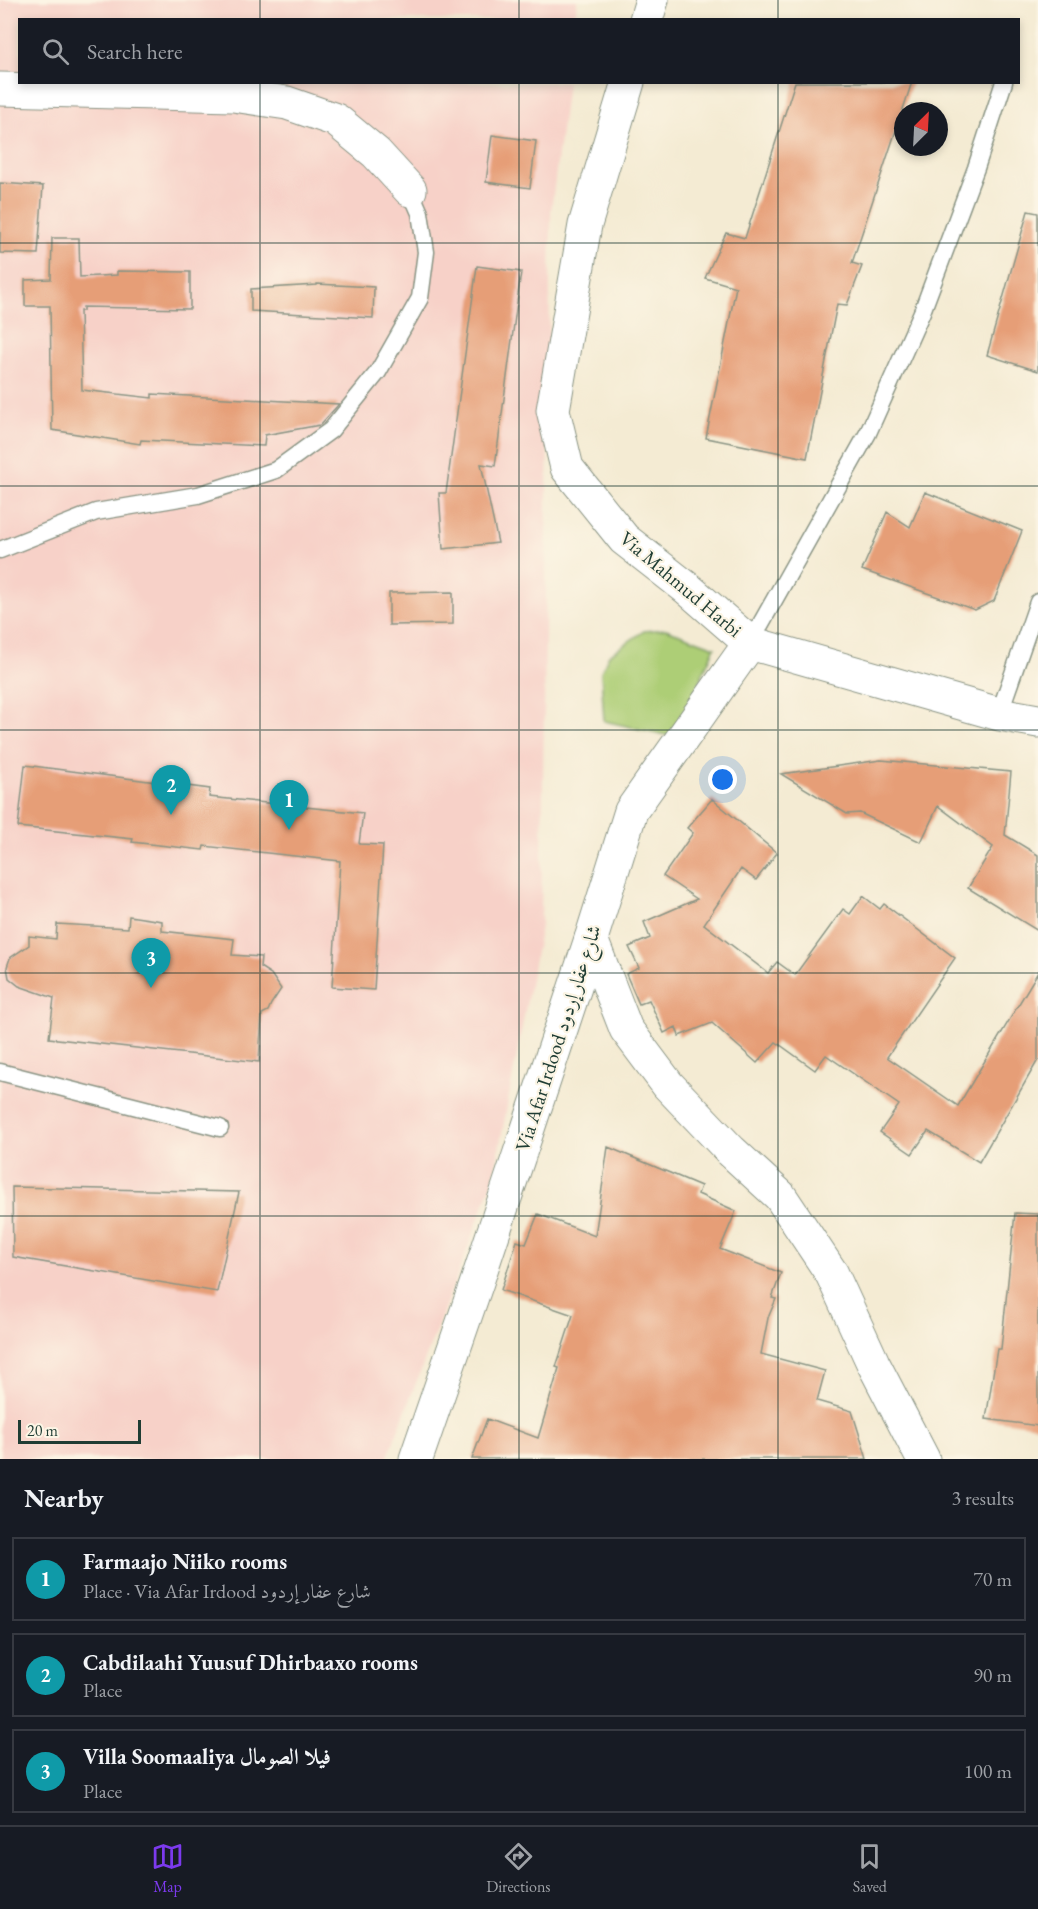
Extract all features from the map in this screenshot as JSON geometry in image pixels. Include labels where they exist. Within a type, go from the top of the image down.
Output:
[{"type":"street","points":[[647,18],[652,0]]},
{"type":"street","name":"Via Mahmud Harbi","points":[[627,84],[585,225],[553,410],[567,468],[624,539],[688,589],[750,644]]},
{"type":"street","points":[[0,89],[233,95],[287,104],[336,120],[376,153],[410,190]]},
{"type":"street","points":[[750,644],[999,714],[1038,721]]},
{"type":"street","name":"Via Afar Irdood شارع عفار إردود","points":[[416,1459],[591,939],[631,811],[750,644]]},
{"type":"street","points":[[591,939],[626,1029],[668,1085],[731,1152],[780,1196],[832,1274],[873,1363],[923,1459]]},
{"type":"lane","points":[[750,644],[868,432],[922,312],[976,168],[1003,84]]},
{"type":"lane","points":[[0,550],[96,512],[198,495],[276,471],[331,430],[378,372],[420,298],[426,252],[420,213],[410,190]]},
{"type":"lane","points":[[999,714],[1038,602]]},
{"type":"lane","points":[[0,1072],[220,1128]]},
{"type":"shaded area","points":[[0,0],[577,0],[575,18],[18,18],[18,84],[567,84],[551,211],[541,926],[493,1181],[387,1459],[0,1459]]},
{"type":"green space","points":[[666,629],[715,647],[674,737],[604,721],[601,672],[609,655],[644,631]]},
{"type":"building","points":[[794,84],[911,84],[905,102],[894,102],[894,136],[852,263],[862,266],[847,305],[837,304],[807,458],[706,438],[736,287],[705,278],[726,233],[745,238]]},
{"type":"building","points":[[492,135],[536,141],[530,188],[486,182]]},
{"type":"building","points":[[0,183],[43,186],[38,254],[0,253]]},
{"type":"building","points":[[1028,211],[1038,213],[1038,371],[987,355]]},
{"type":"building","points":[[52,238],[79,238],[80,277],[117,275],[117,271],[190,272],[190,309],[83,307],[83,311],[80,311],[82,390],[152,398],[152,394],[339,404],[320,425],[265,435],[264,446],[141,440],[140,444],[52,430],[50,306],[25,306],[25,280],[51,279]]},
{"type":"building","points":[[477,266],[521,272],[495,466],[481,464],[498,543],[443,549],[439,493],[446,493]]},
{"type":"building","points":[[317,284],[374,287],[373,318],[251,311],[251,289]]},
{"type":"building","points":[[925,492],[1022,531],[994,601],[975,610],[862,570],[887,512],[910,527]]},
{"type":"building","points":[[453,592],[453,624],[389,625],[389,593]]},
{"type":"building","points":[[881,760],[1011,772],[1005,835],[1038,855],[1038,931],[968,888],[993,847],[938,806],[921,842],[860,813],[847,814],[781,774]]},
{"type":"building","points":[[25,765],[210,789],[209,797],[363,813],[359,844],[383,845],[374,990],[332,987],[340,861],[204,846],[203,850],[132,842],[133,839],[18,827]]},
{"type":"building","points":[[712,799],[777,853],[756,880],[741,869],[704,924],[768,973],[777,962],[795,975],[843,909],[850,914],[863,896],[880,909],[884,904],[955,958],[887,1057],[958,1106],[1038,972],[1038,1060],[979,1162],[928,1131],[912,1154],[880,1132],[899,1105],[826,1055],[815,1070],[776,1042],[757,1063],[712,1023],[679,1036],[676,1027],[664,1033],[649,1000],[639,1004],[626,974],[639,968],[629,947],[650,938],[644,922],[697,899],[663,876],[693,833],[687,828]]},
{"type":"building","points":[[129,916],[162,921],[162,931],[234,939],[232,955],[261,957],[260,967],[271,974],[281,989],[268,1011],[262,1014],[259,1062],[49,1038],[54,998],[19,986],[9,978],[7,967],[10,958],[29,945],[29,936],[56,939],[57,924],[128,928]]},
{"type":"building","points":[[608,1147],[701,1186],[698,1194],[736,1211],[720,1249],[781,1273],[772,1298],[776,1299],[768,1318],[761,1354],[825,1371],[817,1401],[852,1411],[867,1459],[472,1459],[487,1419],[538,1438],[559,1368],[556,1367],[573,1315],[501,1290],[517,1241],[526,1244],[538,1214],[595,1236]]},
{"type":"building","points":[[12,1187],[239,1192],[217,1292],[13,1257]]},
{"type":"building","points":[[1015,1213],[1038,1214],[1038,1426],[986,1419],[997,1349],[1001,1349]]},
{"type":"place","name":"Cabdilaahi Yuusuf Dhirbaaxo rooms","points":[[171,815]]},
{"type":"place","name":"Farmaajo Niiko rooms","points":[[289,830]]},
{"type":"place","name":"Villa Soomaaliya فيلا الصومال","points":[[151,988]]}]
